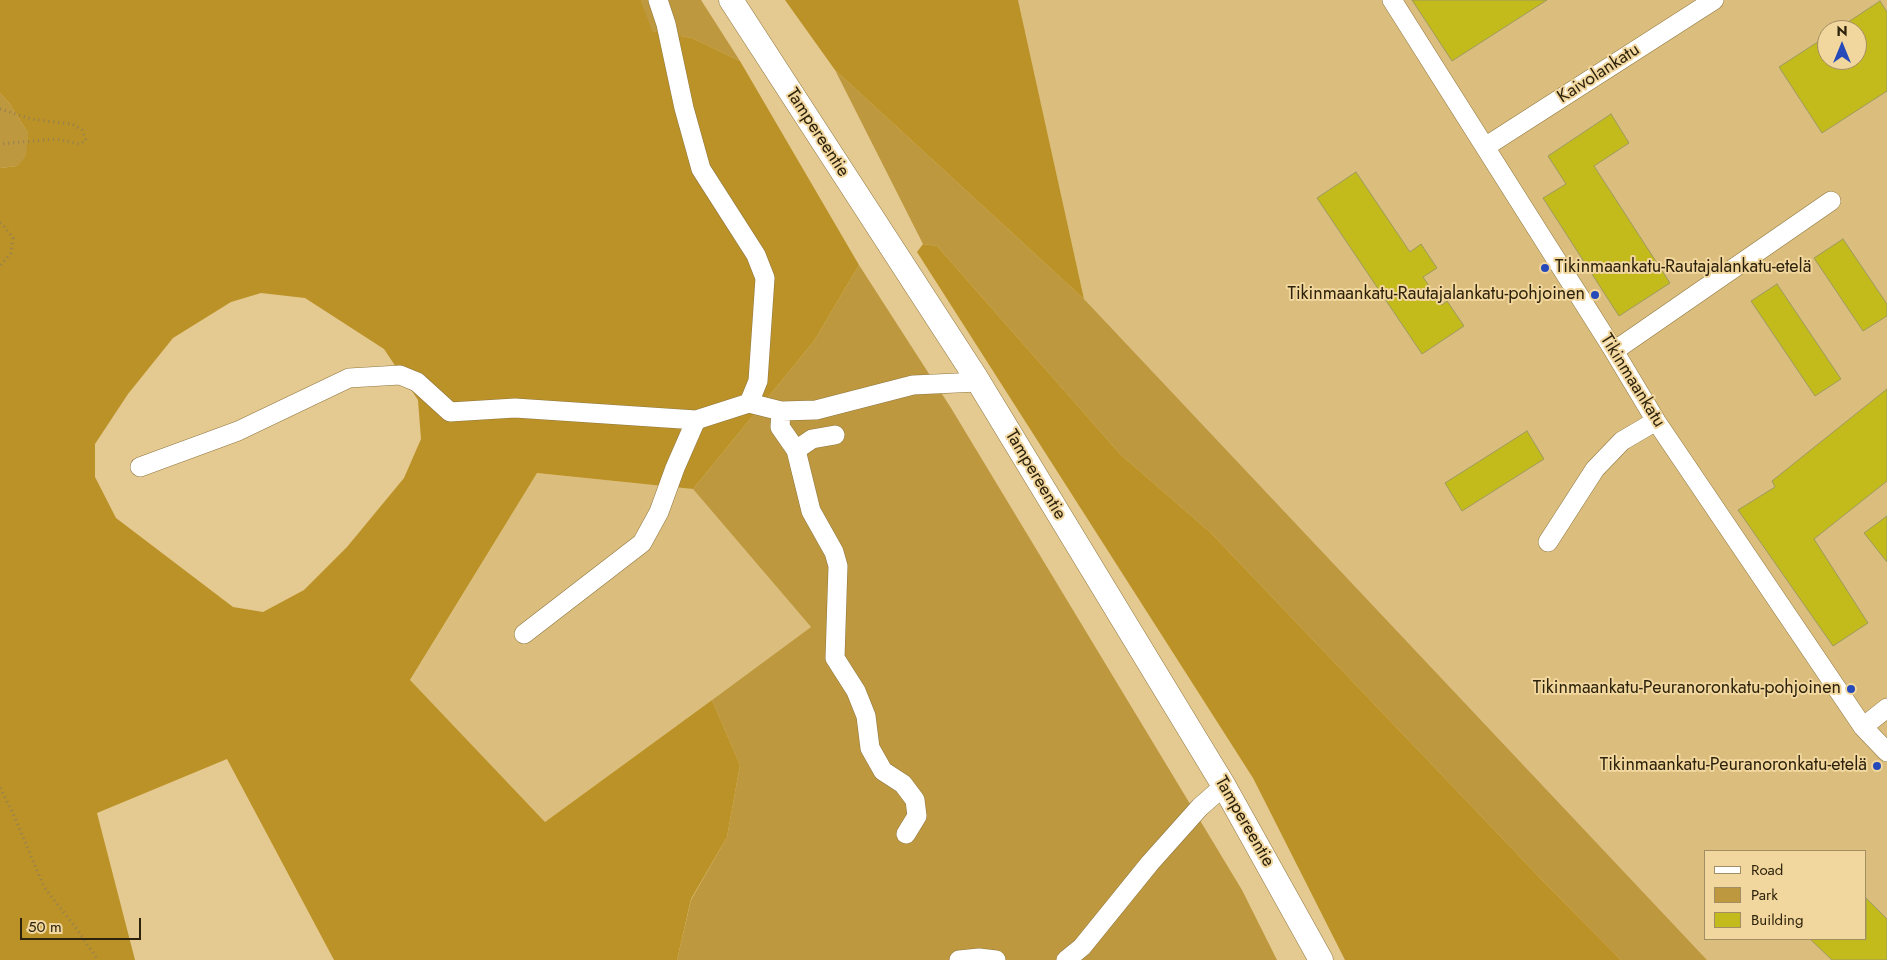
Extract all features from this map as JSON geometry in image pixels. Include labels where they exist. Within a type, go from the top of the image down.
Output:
[{"type":"main road","name":"Tampereentie","points":[[731,0],[978,382],[1224,786],[1321,960]]},
{"type":"street","points":[[658,0],[666,24],[684,108],[701,169],[756,255],[765,278],[758,381],[749,403]]},
{"type":"street","name":"Tikinmaankatu","points":[[1392,0],[1614,351],[1656,421],[1863,727],[1887,752]]},
{"type":"street","name":"Kaivolankatu","points":[[1485,148],[1714,0]]},
{"type":"street","points":[[1614,351],[1831,201]]},
{"type":"street","points":[[140,467],[238,431],[349,378],[400,375],[417,382],[450,412],[515,408],[696,420],[749,403],[781,411],[816,410],[913,385],[978,382]]},
{"type":"street","points":[[781,411],[780,427],[796,450],[811,511],[834,552],[838,566],[835,658],[856,691],[866,716],[870,748],[883,770],[903,784],[915,800],[917,816],[906,834]]},
{"type":"street","points":[[524,634],[642,543],[659,512],[674,468],[696,420]]},
{"type":"street","points":[[1548,542],[1595,469],[1622,441],[1656,421]]},
{"type":"street","points":[[796,450],[812,439],[835,435]]},
{"type":"street","points":[[1863,727],[1887,708]]},
{"type":"street","points":[[1066,960],[1082,947],[1150,863],[1200,807],[1224,786]]},
{"type":"street","points":[[958,960],[979,958],[996,960]]},
{"type":"path","points":[[0,109],[31,119],[72,124],[82,130],[86,140],[80,144],[56,139],[0,144]]},
{"type":"path","points":[[0,223],[4,225],[13,238],[11,253],[0,266]]},
{"type":"path","points":[[0,788],[13,813],[44,886],[98,960]]},
{"type":"shaded area","points":[[0,0],[641,0],[652,31],[692,38],[740,61],[859,265],[814,341],[693,489],[537,473],[410,680],[545,822],[712,700],[740,765],[727,837],[691,899],[677,960],[334,960],[227,759],[97,813],[135,960],[0,960],[0,168],[17,166],[26,156],[28,133],[10,104],[0,93]],"holes":[[[261,293],[305,298],[384,349],[418,400],[421,439],[404,478],[347,547],[304,590],[263,612],[233,607],[116,518],[95,477],[95,444],[128,394],[173,338],[231,302]]]},
{"type":"shaded area","points":[[785,0],[1018,0],[1084,299],[835,70]]},
{"type":"shaded area","points":[[1018,0],[1887,0],[1887,960],[1707,960],[1084,299]]},
{"type":"shaded area","points":[[923,244],[937,246],[1120,454],[1211,533],[1540,878],[1621,960],[1345,960],[1253,778],[917,252]]},
{"type":"shaded area","points":[[537,473],[693,489],[811,627],[545,822],[410,681]]},
{"type":"green space","points":[[641,0],[701,0],[740,61],[692,38],[651,31]]},
{"type":"green space","points":[[835,70],[1084,299],[1707,960],[1621,960],[1540,878],[1211,533],[1120,454],[937,246],[923,244]]},
{"type":"green space","points":[[0,93],[10,104],[28,133],[27,156],[17,166],[0,168]]},
{"type":"green space","points":[[859,265],[951,408],[1242,890],[1277,960],[677,960],[691,900],[727,837],[740,765],[712,700],[811,627],[693,489],[814,341]]},
{"type":"building","points":[[1412,0],[1547,0],[1452,61]]},
{"type":"building","points":[[1880,1],[1887,12],[1887,91],[1822,133],[1779,67],[1817,42],[1817,70],[1867,70],[1867,20],[1851,20]]},
{"type":"building","points":[[1611,114],[1629,143],[1594,166],[1670,283],[1619,316],[1543,198],[1566,184],[1548,156]]},
{"type":"building","points":[[1356,172],[1410,252],[1421,244],[1437,268],[1423,277],[1442,305],[1447,301],[1464,326],[1422,354],[1317,198]]},
{"type":"building","points":[[1843,239],[1887,304],[1887,316],[1863,331],[1814,258]]},
{"type":"building","points":[[1777,284],[1841,379],[1815,396],[1751,301]]},
{"type":"building","points":[[1887,389],[1887,481],[1814,539],[1868,623],[1833,646],[1738,510],[1775,487],[1772,481]]},
{"type":"building","points":[[1527,431],[1544,459],[1462,511],[1445,483]]},
{"type":"building","points":[[1887,516],[1887,562],[1864,533]]},
{"type":"building","points":[[1867,899],[1887,919],[1887,960],[1832,960],[1811,940],[1867,940]]},
{"type":"place","name":"Tikinmaankatu-Rautajalankatu-etelä","points":[[1545,268]]},
{"type":"place","name":"Tikinmaankatu-Rautajalankatu-pohjoinen","points":[[1595,295]]},
{"type":"place","name":"Tikinmaankatu-Peuranoronkatu-pohjoinen","points":[[1851,689]]},
{"type":"place","name":"Tikinmaankatu-Peuranoronkatu-etelä","points":[[1877,766]]}]
